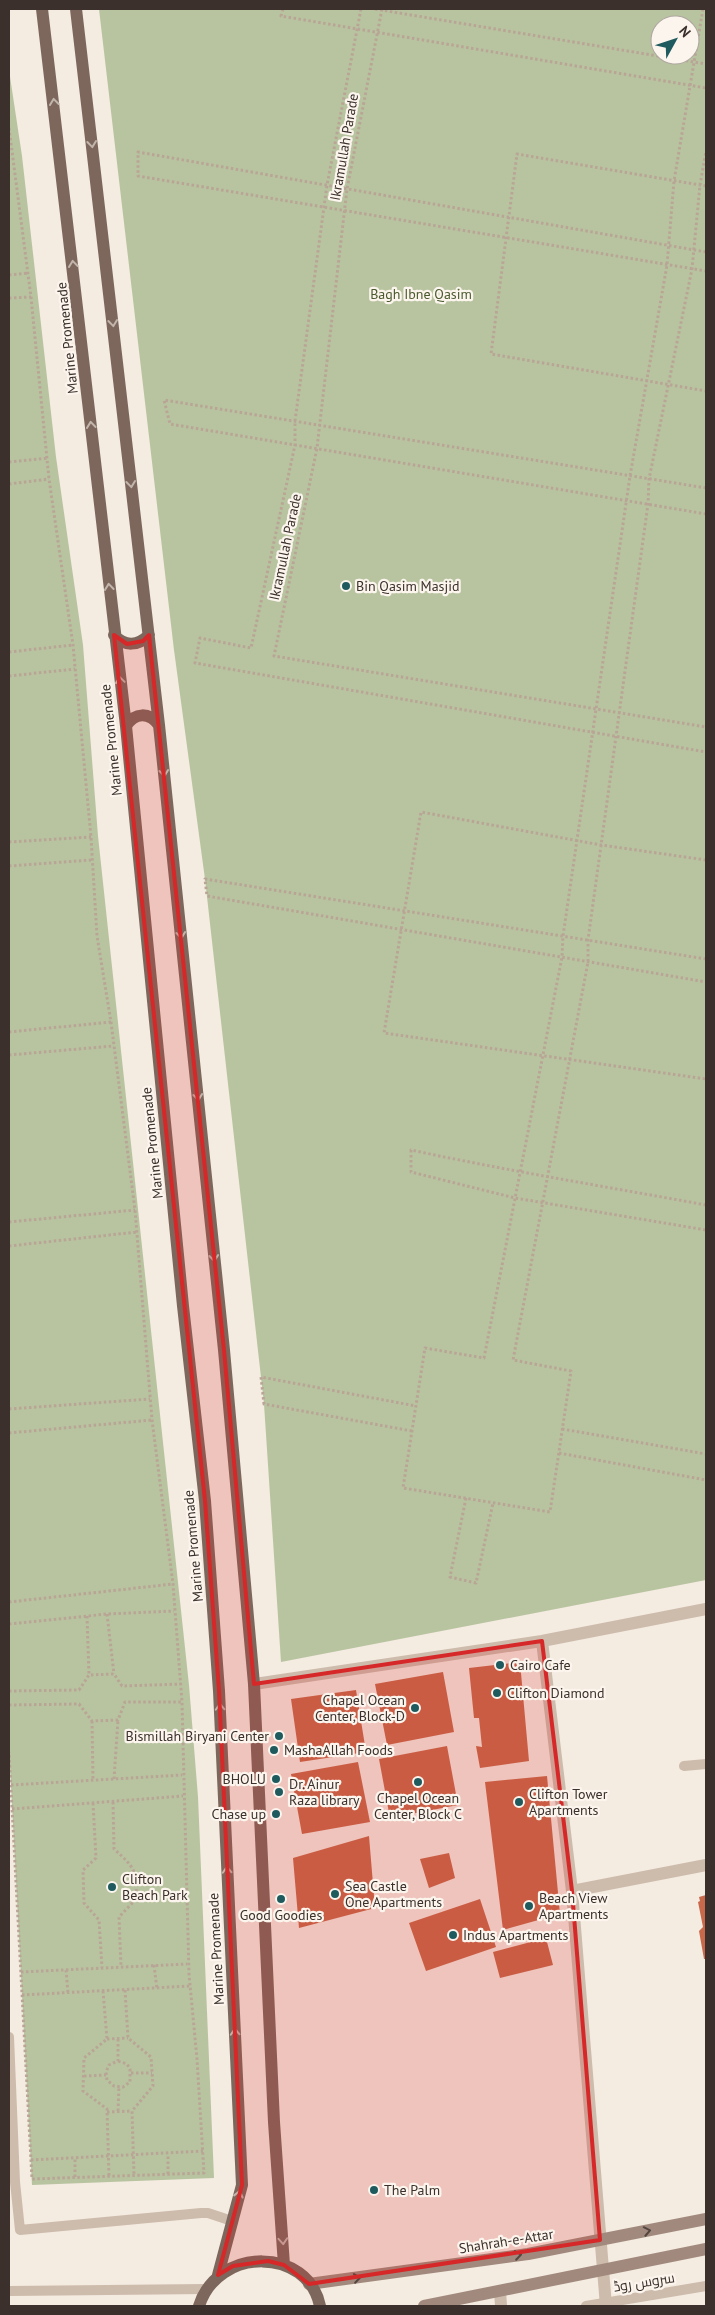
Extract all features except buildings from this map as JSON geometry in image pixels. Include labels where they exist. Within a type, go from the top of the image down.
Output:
[{"type":"main road","name":"Marine Promenade","points":[[42,9],[126,726],[182,1306],[205,1501],[219,1691],[242,2185],[218,2275]]},
{"type":"main road","points":[[76,9],[160,725],[224,1350],[254,1684],[274,2122],[284,2265]]},
{"type":"main road","points":[[114,635],[120,641],[127,644],[143,641],[149,635]]},
{"type":"main road","points":[[126,726],[130,720],[142,715],[155,719],[160,725]]},
{"type":"main road","name":"Shahrah-e-Attar","points":[[309,2284],[528,2254],[706,2219]]},
{"type":"main road","points":[[424,2306],[706,2252]]},
{"type":"main road","points":[[198,2306],[206,2289],[218,2275],[233,2266],[250,2261],[268,2261],[284,2265],[298,2274],[309,2284],[320,2306]]},
{"type":"street","points":[[254,1684],[542,1641],[706,1609]]},
{"type":"street","points":[[542,1641],[572,1891],[606,2304]]},
{"type":"street","points":[[572,1891],[706,1865]]},
{"type":"street","points":[[500,2291],[501,2306]]},
{"type":"lane","points":[[684,1766],[706,1764]]},
{"type":"lane","points":[[9,2037],[15,2182],[20,2230],[201,2212],[232,2221]]},
{"type":"lane","name":"سروس روڈ","points":[[586,2306],[706,2286]]},
{"type":"lane","points":[[9,2291],[206,2289]]},
{"type":"path","points":[[283,9],[281,16],[706,88]]},
{"type":"path","points":[[361,9],[327,185],[295,421],[295,444],[251,648],[200,638],[196,663],[706,752]]},
{"type":"path","points":[[375,9],[650,55]]},
{"type":"path","name":"Ikramullah Parade","points":[[382,9],[348,189],[318,425],[317,448],[274,656],[706,727]]},
{"type":"path","points":[[700,27],[703,9]]},
{"type":"path","points":[[693,65],[674,181],[668,264],[630,476],[563,936],[562,957],[484,1358],[425,1348],[404,1488],[550,1512],[571,1370],[512,1360],[588,962],[588,940],[648,504],[649,479],[692,268],[692,250],[706,151]]},
{"type":"path","points":[[9,128],[31,297],[49,479],[73,645],[91,837],[97,936],[111,1022],[135,1210],[152,1420],[173,1584],[182,1702],[182,1774],[190,1986],[204,2172],[32,2179],[9,1752]]},
{"type":"path","points":[[706,252],[138,152],[138,176],[706,271]]},
{"type":"path","points":[[706,186],[517,154],[491,354],[706,391]]},
{"type":"path","points":[[9,275],[28,273]]},
{"type":"path","points":[[9,298],[31,297]]},
{"type":"path","points":[[706,488],[164,400],[170,424],[706,514]]},
{"type":"path","points":[[9,462],[48,458]]},
{"type":"path","points":[[9,484],[49,479]]},
{"type":"path","points":[[9,652],[73,645]]},
{"type":"path","points":[[9,676],[75,668]]},
{"type":"path","points":[[706,860],[602,845],[421,812],[384,1034],[706,1079]]},
{"type":"path","points":[[9,842],[91,837]]},
{"type":"path","points":[[9,866],[91,860]]},
{"type":"path","points":[[706,959],[205,879],[207,896],[706,982]]},
{"type":"path","points":[[9,1032],[111,1022]]},
{"type":"path","points":[[9,1055],[113,1046]]},
{"type":"path","points":[[706,1204],[520,1173],[411,1150],[411,1172],[515,1198],[706,1230]]},
{"type":"path","points":[[9,1222],[135,1210]]},
{"type":"path","points":[[9,1246],[137,1232]]},
{"type":"path","points":[[412,1431],[264,1404],[261,1377],[416,1406]]},
{"type":"path","points":[[9,1409],[150,1399]]},
{"type":"path","points":[[9,1433],[152,1420]]},
{"type":"path","points":[[562,1429],[706,1454]]},
{"type":"path","points":[[559,1453],[706,1480]]},
{"type":"path","points":[[466,1498],[450,1577],[476,1583],[492,1502]]},
{"type":"path","points":[[9,1602],[173,1584]]},
{"type":"path","points":[[9,1624],[107,1614],[174,1611]]},
{"type":"path","points":[[107,1614],[114,1674],[122,1686],[181,1684]]},
{"type":"path","points":[[9,1691],[79,1690],[89,1675],[87,1616]]},
{"type":"path","points":[[89,1675],[114,1674]]},
{"type":"path","points":[[114,1780],[118,1720],[125,1702],[182,1702]]},
{"type":"path","points":[[9,1705],[79,1704],[92,1721],[92,1780]]},
{"type":"path","points":[[92,1721],[118,1720]]},
{"type":"path","points":[[11,1786],[182,1774]]},
{"type":"path","points":[[12,1809],[183,1796]]},
{"type":"path","points":[[113,1802],[114,1849],[134,1867],[136,1884],[136,1899],[119,1917],[121,1967]]},
{"type":"path","points":[[93,1804],[96,1858],[83,1870],[84,1903],[99,1920],[102,1968]]},
{"type":"path","points":[[21,1972],[187,1964]]},
{"type":"path","points":[[154,1965],[156,1989]]},
{"type":"path","points":[[66,1970],[68,1993]]},
{"type":"path","points":[[22,1995],[190,1986]]},
{"type":"path","points":[[125,1990],[128,2038]]},
{"type":"path","points":[[103,1992],[107,2039]]},
{"type":"path","points":[[109,2176],[107,2109],[83,2091],[84,2058],[107,2039],[128,2038],[151,2057],[153,2086],[132,2111],[134,2175]]},
{"type":"path","points":[[118,2039],[118,2061]]},
{"type":"path","points":[[118,2061],[127,2064],[131,2073],[130,2082],[123,2087],[114,2086],[107,2080],[106,2075],[109,2065],[118,2061]]},
{"type":"path","points":[[131,2073],[152,2073]]},
{"type":"path","points":[[84,2076],[106,2075]]},
{"type":"path","points":[[118,2111],[119,2086]]},
{"type":"path","points":[[107,2112],[132,2111]]},
{"type":"path","points":[[30,2160],[203,2151]]},
{"type":"path","points":[[168,2154],[168,2174]]},
{"type":"path","points":[[75,2177],[76,2158]]},
{"type":"highlighted area","points":[[114,635],[127,644],[143,641],[149,635],[224,1350],[254,1684],[542,1641],[572,1891],[600,2240],[309,2284],[284,2265],[268,2261],[233,2266],[218,2275],[242,2185],[219,1691],[205,1501]]},
{"type":"green space","name":"Bagh Ibne Qasim","points":[[99,9],[706,9],[706,1580],[281,1662],[264,1404],[205,879],[174,650]]},
{"type":"green space","points":[[9,70],[22,156],[56,457],[83,645],[98,836],[189,1685],[198,1797],[214,2178],[32,2185],[9,1748]]},
{"type":"place","name":"Bin Qasim Masjid","points":[[346,586]]},
{"type":"place","name":"Cairo Cafe","points":[[500,1665]]},
{"type":"place","name":"Clifton Diamond","points":[[497,1693]]},
{"type":"place","name":"Chapel Ocean Center, Block-D","points":[[415,1708]]},
{"type":"place","name":"Bismillah Biryani Center","points":[[279,1736]]},
{"type":"place","name":"MashaAllah Foods","points":[[274,1750]]},
{"type":"place","name":"BHOLU","points":[[276,1779]]},
{"type":"place","name":"Chapel Ocean Center, Block C","points":[[418,1782]]},
{"type":"place","name":"Dr. Ainur Raza library","points":[[279,1792]]},
{"type":"place","name":"Clifton Tower Apartments","points":[[519,1802]]},
{"type":"place","name":"Chase up","points":[[276,1814]]},
{"type":"place","name":"Clifton Beach Park","points":[[112,1887]]},
{"type":"place","name":"Sea Castle One Apartments","points":[[335,1894]]},
{"type":"place","name":"Good Goodies","points":[[281,1899]]},
{"type":"place","name":"Beach View Apartments","points":[[529,1906]]},
{"type":"place","name":"Indus Apartments","points":[[453,1935]]},
{"type":"place","name":"The Palm","points":[[374,2190]]}]
